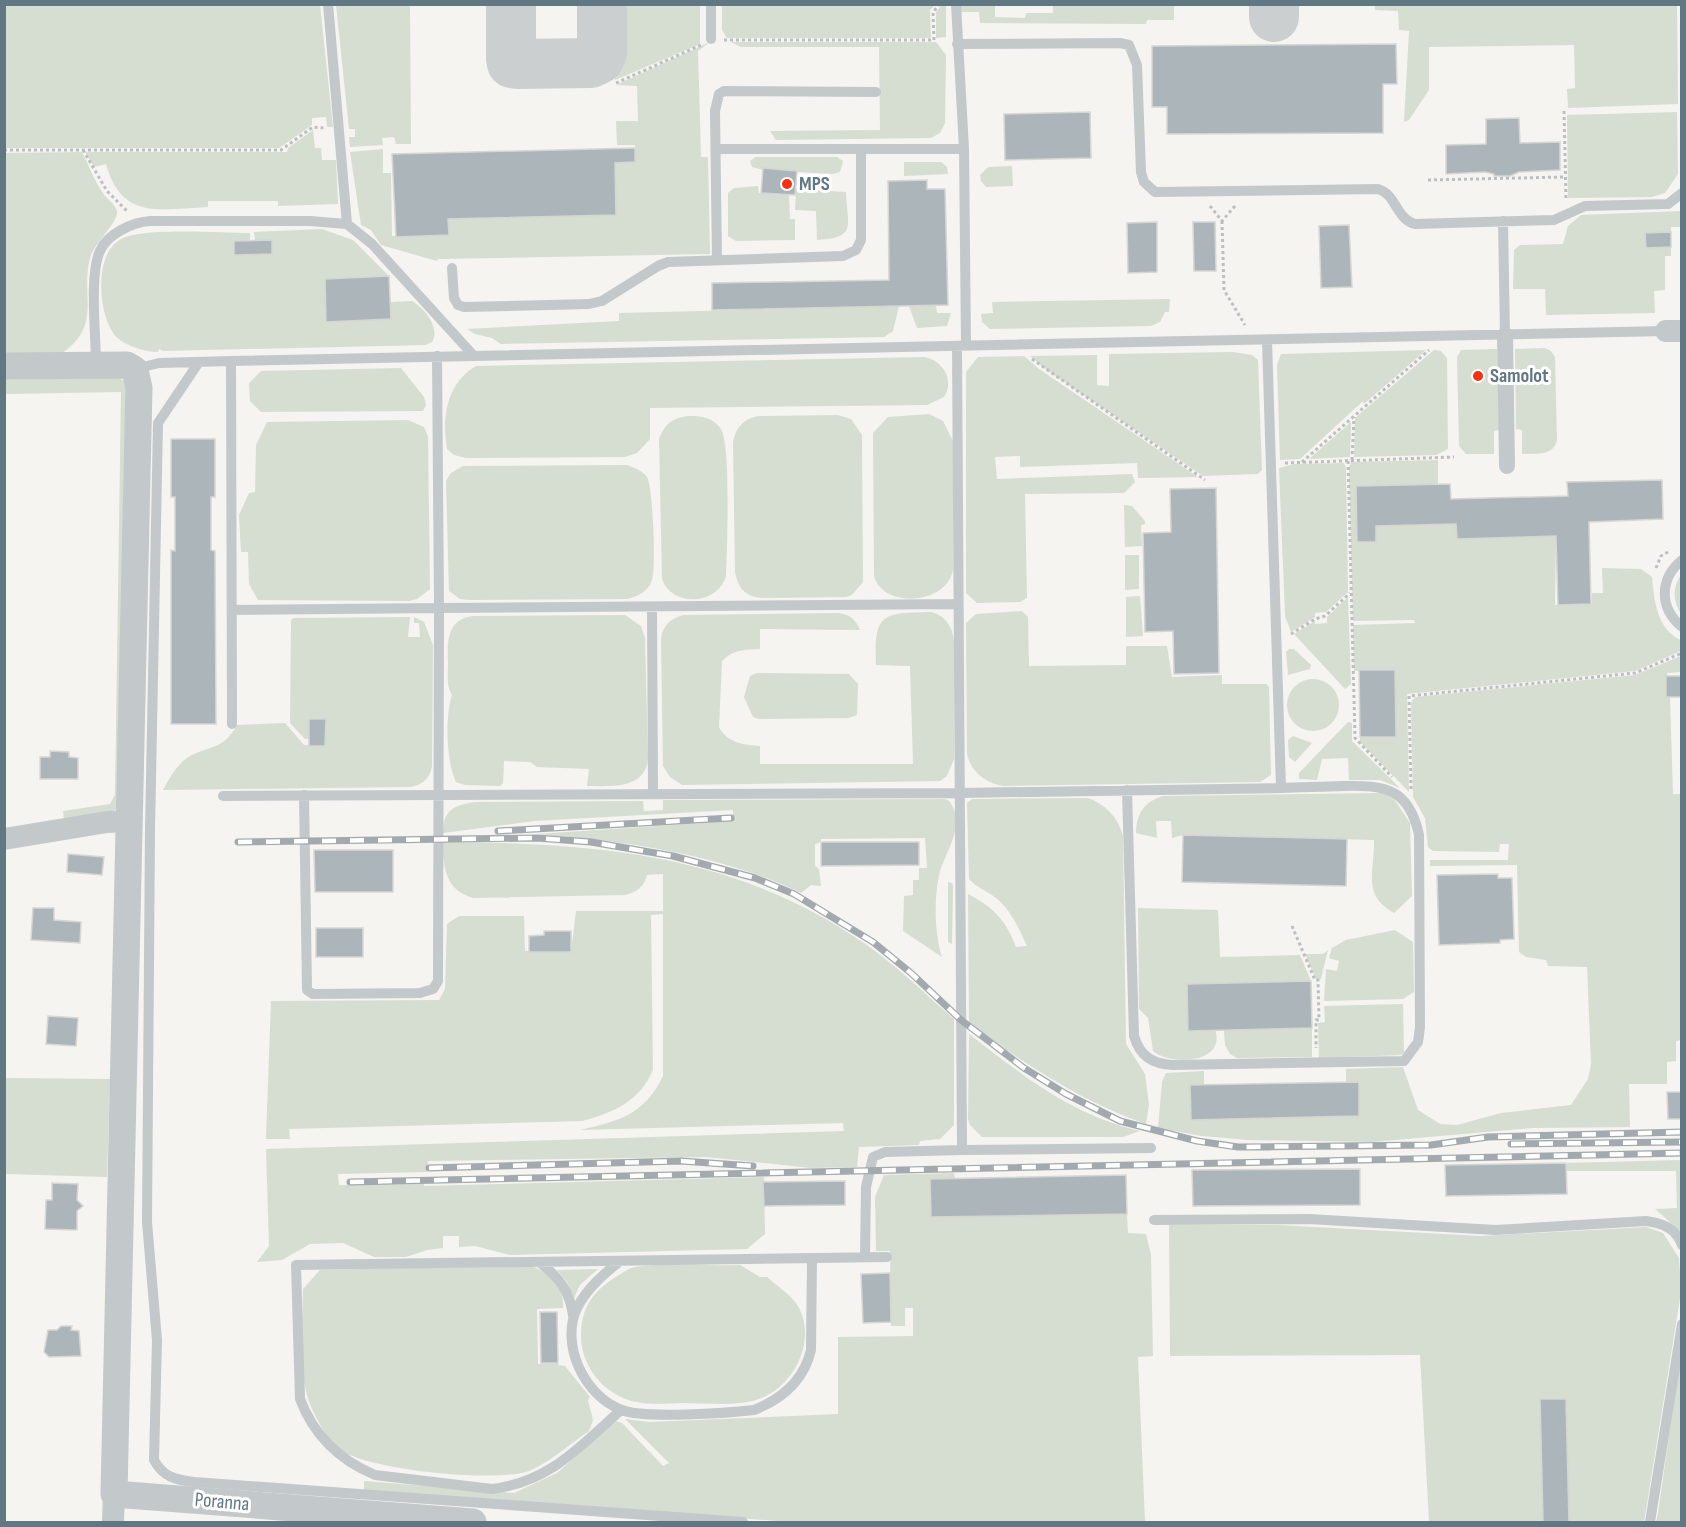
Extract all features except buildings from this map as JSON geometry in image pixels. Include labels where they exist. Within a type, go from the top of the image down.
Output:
[{"type":"street","points":[[1505,335],[1507,466]]},
{"type":"street","points":[[4,366],[127,364],[135,370],[140,408],[113,1522]]},
{"type":"street","points":[[4,839],[107,822],[131,821]]},
{"type":"street","name":"Poranna","points":[[114,1494],[473,1522]]},
{"type":"lane","points":[[328,4],[347,224]]},
{"type":"lane","points":[[711,4],[711,39]]},
{"type":"lane","points":[[956,4],[964,148],[958,604],[962,1150]]},
{"type":"lane","points":[[957,44],[1120,43],[1129,45],[1137,65],[1142,177],[1147,186],[1155,192],[1378,189],[1387,192],[1410,222],[1554,220],[1585,206],[1668,204],[1682,193]]},
{"type":"lane","points":[[717,260],[716,100],[724,91],[876,92]]},
{"type":"lane","points":[[716,150],[964,148]]},
{"type":"lane","points":[[452,268],[454,298],[458,305],[464,307],[589,304],[602,301],[663,264],[843,256],[856,250],[861,240],[861,149]]},
{"type":"lane","points":[[96,364],[95,279],[100,249],[115,235],[140,222],[310,221],[347,224],[372,244],[474,356]]},
{"type":"lane","points":[[1503,221],[1505,335]]},
{"type":"lane","points":[[135,370],[159,363],[231,360],[1674,331]]},
{"type":"lane","points":[[1267,340],[1281,788]]},
{"type":"lane","points":[[304,795],[305,986],[309,993],[420,993],[437,986],[439,608],[437,356]]},
{"type":"lane","points":[[231,360],[232,724]]},
{"type":"lane","points":[[200,362],[158,423],[150,830],[147,1222],[157,1340],[154,1460],[160,1471],[167,1476],[194,1482],[742,1522]]},
{"type":"lane","points":[[1682,560],[1671,570],[1665,582],[1664,595],[1666,609],[1682,627]]},
{"type":"lane","points":[[232,610],[958,604]]},
{"type":"lane","points":[[652,607],[653,793]]},
{"type":"lane","points":[[223,796],[961,793],[1127,790],[1384,787],[1402,798],[1409,808],[1419,835],[1420,1027],[1418,1042],[1410,1056],[1397,1062],[1166,1065],[1155,1063],[1142,1053],[1134,1036],[1127,790]]},
{"type":"lane","points":[[865,1257],[866,1187],[873,1157],[885,1152],[1151,1148]]},
{"type":"lane","points":[[1154,1220],[1309,1218],[1495,1230],[1646,1221],[1661,1223],[1670,1228],[1682,1245]]},
{"type":"lane","points":[[621,1410],[549,1472],[511,1487],[492,1489],[375,1475],[339,1455],[320,1436],[307,1417],[298,1384],[296,1265],[887,1257]]},
{"type":"lane","points":[[539,1262],[564,1285],[571,1300],[574,1350],[582,1375],[603,1400],[621,1410],[643,1414],[754,1410],[771,1403],[791,1388],[808,1364],[812,1350],[812,1258]]},
{"type":"lane","points":[[573,1319],[587,1292],[620,1261]]},
{"type":"lane","points":[[1650,1522],[1682,1324]]},
{"type":"path","points":[[616,83],[711,39],[933,40],[933,12],[940,4]]},
{"type":"path","points":[[1564,111],[1566,215]]},
{"type":"path","points":[[4,150],[281,150],[313,128],[338,128]]},
{"type":"path","points":[[83,150],[107,191],[140,222]]},
{"type":"path","points":[[1428,180],[1565,177]]},
{"type":"path","points":[[1222,221],[1224,290],[1245,325]]},
{"type":"path","points":[[1302,462],[1429,351],[1429,337]]},
{"type":"path","points":[[1016,345],[1042,369],[1205,480]]},
{"type":"path","points":[[1352,460],[1354,416]]},
{"type":"path","points":[[1271,463],[1454,457]]},
{"type":"path","points":[[1347,460],[1355,738],[1395,780]]},
{"type":"path","points":[[1287,637],[1315,619],[1325,616],[1350,593]]},
{"type":"path","points":[[1403,788],[1411,796],[1409,696],[1635,673],[1682,653]]},
{"type":"path","points":[[1292,926],[1315,980],[1318,980],[1316,1064]]},
{"type":"shaded area","points":[[722,4],[935,5],[930,10],[931,38],[727,38],[722,30]]},
{"type":"shaded area","points":[[4,5],[320,5],[333,127],[327,127],[326,117],[312,118],[312,125],[279,148],[5,148]]},
{"type":"shaded area","points":[[336,5],[410,5],[411,144],[396,144],[394,137],[382,138],[383,145],[350,147],[349,137],[355,137],[355,129],[349,129]]},
{"type":"shaded area","points":[[614,5],[700,5],[700,44],[615,80]]},
{"type":"shaded area","points":[[942,5],[946,5],[946,37],[936,38],[936,12]]},
{"type":"shaded area","points":[[961,5],[995,5],[995,17],[1025,18],[1026,13],[1053,13],[1053,5],[1174,5],[1174,20],[1147,20],[1146,24],[980,23],[979,12],[961,12]]},
{"type":"shaded area","points":[[1375,5],[1677,5],[1678,104],[1568,108],[1567,89],[1575,88],[1574,45],[1429,47],[1429,90],[1409,120],[1404,122],[1409,31],[1399,30],[1398,11],[1375,10]]},
{"type":"shaded area","points":[[710,42],[698,51],[701,157],[708,157],[710,254],[438,259],[437,261],[381,245],[371,230],[361,225],[350,152],[383,149],[383,173],[391,173],[392,236],[448,235],[448,219],[615,215],[615,163],[635,162],[635,145],[617,145],[616,121],[638,121],[637,86],[616,85]]},
{"type":"shaded area","points":[[731,42],[936,42],[946,55],[945,123],[940,133],[931,138],[776,140],[770,131],[880,130],[879,47],[741,47]]},
{"type":"shaded area","points":[[1677,112],[1678,174],[1665,193],[1652,197],[1568,198],[1567,115]]},
{"type":"shaded area","points":[[313,130],[315,148],[321,148],[322,160],[336,160],[338,204],[278,206],[278,201],[208,201],[208,207],[145,208],[122,195],[113,182],[106,164],[94,167],[85,152],[287,152],[288,148]]},
{"type":"shaded area","points":[[82,152],[100,188],[115,206],[117,216],[90,258],[88,310],[82,333],[61,354],[5,357],[4,153]]},
{"type":"shaded area","points":[[756,157],[837,157],[843,161],[840,172],[833,174],[763,170],[752,167],[750,161]]},
{"type":"shaded area","points":[[904,162],[941,162],[947,167],[948,174],[904,176]]},
{"type":"shaded area","points":[[1012,166],[1013,186],[986,187],[981,181],[980,175],[988,167]]},
{"type":"shaded area","points":[[758,186],[759,193],[789,195],[790,219],[795,219],[795,240],[736,241],[728,236],[728,193],[734,188]]},
{"type":"shaded area","points":[[796,189],[846,192],[848,222],[844,233],[830,239],[817,240],[816,211],[795,210]]},
{"type":"shaded area","points":[[1681,211],[1681,227],[1671,227],[1671,232],[1645,233],[1646,248],[1671,247],[1671,256],[1665,256],[1665,290],[1654,291],[1655,313],[1546,315],[1545,289],[1513,289],[1514,250],[1520,245],[1563,244],[1568,226],[1581,215]]},
{"type":"shaded area","points":[[322,229],[353,240],[389,276],[325,279],[327,321],[391,319],[390,302],[412,301],[426,313],[433,325],[432,342],[425,345],[163,351],[159,349],[158,352],[127,344],[113,333],[108,323],[102,297],[103,269],[112,246],[121,239],[132,235],[164,232],[250,233],[250,240],[234,241],[234,255],[272,254],[272,240],[255,240],[254,232]]},
{"type":"shaded area","points":[[1170,299],[1169,312],[1165,312],[1160,322],[1151,326],[990,329],[982,322],[981,314],[993,313],[992,302]]},
{"type":"shaded area","points":[[936,305],[937,313],[951,313],[947,326],[917,328],[909,306]]},
{"type":"shaded area","points":[[899,306],[893,331],[884,337],[501,344],[492,338],[475,334],[467,329],[619,321],[619,313]]},
{"type":"shaded area","points":[[1545,348],[1555,357],[1557,440],[1548,452],[1522,454],[1522,430],[1516,429],[1515,349]]},
{"type":"shaded area","points":[[1497,349],[1499,430],[1494,431],[1494,454],[1466,454],[1459,446],[1457,357],[1461,350]]},
{"type":"shaded area","points":[[1426,350],[1365,403],[1362,402],[1300,459],[1280,460],[1277,365],[1281,354]]},
{"type":"shaded area","points":[[1434,350],[1441,351],[1447,358],[1448,449],[1436,455],[1354,457],[1355,418]]},
{"type":"shaded area","points":[[1233,352],[1252,355],[1258,360],[1262,470],[1258,474],[1203,476],[1044,368],[1030,356],[1097,355],[1097,385],[1109,386],[1109,354]]},
{"type":"shaded area","points":[[1024,356],[1039,369],[1198,477],[1138,478],[1137,463],[1020,467],[1020,456],[995,457],[997,479],[1132,474],[1135,482],[1124,493],[1025,494],[1027,598],[1020,602],[977,603],[966,593],[966,372],[978,357]]},
{"type":"shaded area","points":[[925,357],[942,367],[948,378],[944,397],[927,405],[650,408],[650,439],[637,453],[625,457],[466,458],[454,455],[447,449],[445,425],[448,402],[458,382],[476,366]]},
{"type":"shaded area","points":[[401,368],[424,397],[426,405],[423,411],[261,412],[250,401],[249,383],[261,371]]},
{"type":"shaded area","points":[[4,376],[119,378],[127,383],[118,808],[113,811],[64,820],[63,811],[110,804],[115,795],[121,392],[5,394]]},
{"type":"shaded area","points":[[929,414],[943,421],[953,441],[953,570],[948,582],[939,591],[927,596],[901,598],[889,594],[879,586],[874,576],[873,433],[888,417]]},
{"type":"shaded area","points":[[838,415],[851,419],[862,435],[863,582],[852,595],[846,597],[761,598],[746,593],[740,586],[735,572],[733,443],[736,433],[744,422],[758,416]]},
{"type":"shaded area","points":[[688,416],[710,420],[721,429],[727,476],[726,576],[714,593],[695,599],[675,595],[662,579],[659,439],[670,423]]},
{"type":"shaded area","points":[[408,420],[424,427],[428,437],[430,589],[417,599],[409,601],[258,600],[249,584],[248,552],[241,552],[239,515],[249,493],[255,492],[256,445],[267,422]]},
{"type":"shaded area","points":[[1351,422],[1350,457],[1309,459]]},
{"type":"shaded area","points":[[1438,460],[1438,484],[1356,486],[1357,542],[1376,542],[1376,526],[1456,524],[1457,539],[1556,536],[1555,605],[1592,604],[1592,593],[1603,593],[1602,568],[1641,569],[1652,577],[1658,613],[1667,629],[1681,640],[1681,651],[1635,671],[1407,694],[1409,792],[1360,742],[1360,737],[1395,737],[1395,670],[1354,671],[1353,625],[1415,623],[1414,620],[1353,621],[1349,468],[1351,462]]},
{"type":"shaded area","points":[[1344,463],[1346,468],[1348,592],[1326,612],[1315,613],[1315,617],[1291,632],[1285,616],[1279,468],[1295,464]]},
{"type":"shaded area","points":[[627,465],[647,477],[651,495],[653,572],[650,584],[642,593],[627,599],[468,600],[460,599],[449,591],[446,481],[451,473],[463,466]]},
{"type":"shaded area","points":[[1124,505],[1132,506],[1145,521],[1145,524],[1141,525],[1142,546],[1125,547]]},
{"type":"shaded area","points":[[1125,555],[1139,555],[1139,589],[1125,590]]},
{"type":"shaded area","points":[[1681,575],[1681,614],[1676,605],[1675,594],[1676,584]]},
{"type":"shaded area","points":[[1140,596],[1143,636],[1126,637],[1126,597]]},
{"type":"shaded area","points":[[1348,597],[1351,684],[1345,689],[1294,634],[1315,621],[1315,624],[1327,623],[1327,617]]},
{"type":"shaded area","points":[[1022,611],[1028,617],[1029,666],[1126,665],[1126,646],[1167,646],[1172,677],[1222,675],[1222,684],[1266,684],[1269,687],[1271,775],[1260,782],[1004,786],[986,780],[972,766],[967,753],[966,623],[976,614]]},
{"type":"shaded area","points":[[931,612],[947,622],[954,640],[954,759],[947,776],[940,781],[682,785],[670,777],[663,766],[661,639],[665,626],[674,618],[683,615],[839,613],[852,618],[860,630],[760,629],[760,649],[735,652],[722,661],[719,727],[731,740],[760,746],[760,764],[913,764],[910,666],[876,665],[877,635],[884,619],[892,615]]},
{"type":"shaded area","points":[[625,615],[641,626],[645,638],[648,758],[641,776],[634,781],[616,786],[587,786],[589,769],[537,767],[530,762],[504,761],[503,783],[500,786],[465,785],[456,782],[450,763],[448,739],[448,715],[452,695],[448,684],[448,655],[450,633],[458,622],[473,616]]},
{"type":"shaded area","points":[[410,617],[408,637],[420,637],[419,623],[414,623],[414,617],[424,622],[433,645],[432,766],[422,783],[410,787],[163,790],[174,771],[185,759],[222,742],[237,725],[285,723],[304,745],[325,746],[326,719],[310,719],[309,739],[305,739],[290,723],[291,620],[293,618]]},
{"type":"shaded area","points":[[1294,649],[1311,665],[1310,669],[1288,675],[1286,652]]},
{"type":"shaded area","points":[[1681,656],[1681,672],[1667,673],[1666,697],[1670,697],[1673,794],[1682,794],[1681,1040],[1676,1041],[1676,1061],[1667,1062],[1667,1084],[1629,1084],[1630,1127],[1532,1128],[1372,1142],[1248,1140],[1202,1136],[1158,1128],[1162,1082],[1166,1073],[1204,1071],[1204,1085],[1190,1085],[1191,1120],[1359,1116],[1359,1082],[1346,1082],[1346,1069],[1403,1067],[1418,1110],[1440,1124],[1457,1125],[1501,1113],[1571,1105],[1588,1079],[1591,1064],[1587,967],[1548,966],[1546,960],[1526,957],[1519,952],[1517,865],[1430,866],[1430,860],[1508,860],[1509,844],[1500,844],[1499,852],[1433,851],[1428,847],[1425,818],[1413,797],[1411,703],[1415,697],[1635,675]]},
{"type":"shaded area","points":[[757,673],[849,674],[858,684],[857,715],[849,718],[759,719],[753,717],[744,697],[750,676]]},
{"type":"shaded area","points":[[1308,679],[1318,679],[1332,686],[1339,705],[1332,724],[1318,731],[1308,731],[1298,727],[1291,720],[1287,710],[1287,700],[1291,690],[1298,683]]},
{"type":"shaded area","points":[[1348,722],[1352,723],[1352,741],[1400,788],[1380,780],[1349,780],[1348,758],[1322,759],[1317,780],[1299,779],[1299,773]]},
{"type":"shaded area","points":[[1293,736],[1312,743],[1295,762],[1289,757],[1288,740]]},
{"type":"shaded area","points":[[1383,793],[1394,799],[1410,823],[1412,896],[1394,913],[1384,906],[1373,890],[1374,840],[1183,835],[1172,838],[1171,821],[1156,821],[1157,838],[1136,833],[1136,826],[1143,809],[1151,801],[1163,796]]},
{"type":"shaded area","points":[[1088,798],[1110,812],[1123,836],[1126,1044],[1145,1074],[1149,1105],[1146,1124],[1076,1093],[1011,1053],[969,1023],[968,894],[998,915],[1008,929],[1016,947],[1027,946],[1006,908],[969,879],[967,803],[972,799]]},
{"type":"shaded area","points":[[945,799],[949,801],[954,811],[956,821],[952,841],[940,871],[937,890],[937,930],[942,957],[903,931],[904,896],[913,895],[913,880],[919,880],[919,868],[927,868],[925,838],[821,839],[821,842],[815,844],[815,866],[819,869],[821,886],[811,885],[801,893],[738,868],[705,859],[638,845],[536,834],[733,821],[733,810],[534,821],[443,833],[445,819],[451,810],[475,802],[643,801],[644,811],[663,810],[663,800]]},
{"type":"shaded area","points":[[442,842],[554,846],[662,859],[714,872],[764,889],[815,913],[876,952],[954,1019],[954,1125],[940,1139],[920,1141],[919,1145],[859,1147],[857,1167],[811,1168],[706,1157],[428,1161],[427,1172],[338,1174],[339,1185],[424,1184],[424,1186],[764,1177],[765,1234],[747,1249],[510,1255],[475,1246],[459,1247],[459,1236],[443,1236],[443,1248],[427,1250],[406,1257],[374,1257],[343,1243],[310,1244],[282,1260],[257,1262],[269,1246],[266,1149],[844,1131],[843,1123],[580,1130],[618,1119],[639,1108],[648,1100],[663,1076],[663,914],[651,915],[653,1070],[641,1090],[615,1110],[582,1121],[289,1129],[290,1139],[266,1139],[271,1001],[439,1000],[445,989],[447,924],[459,916],[524,916],[525,951],[571,952],[576,911],[663,911],[663,874],[647,875],[639,888],[625,895],[473,898],[457,890],[451,884],[445,869]]},
{"type":"shaded area","points":[[948,882],[953,886],[952,944],[948,942]]},
{"type":"shaded area","points":[[1138,908],[1218,910],[1220,957],[1300,955],[1311,981],[1187,984],[1210,1018],[1215,1029],[1216,1041],[1213,1049],[1195,1059],[1183,1060],[1161,1056],[1153,1051],[1148,1018],[1139,1009]]},
{"type":"shaded area","points":[[1395,930],[1413,942],[1414,992],[1403,999],[1324,1001],[1326,969],[1337,971],[1339,961],[1329,958],[1332,948],[1346,940]]},
{"type":"shaded area","points":[[1328,950],[1321,979],[1316,979],[1305,954],[1323,954]]},
{"type":"shaded area","points":[[1403,1004],[1404,1052],[1401,1055],[1319,1058],[1318,1023],[1325,1022],[1324,1006]]},
{"type":"shaded area","points":[[1312,1028],[1312,1057],[1237,1058],[1230,1054],[1225,1045],[1224,1030]]},
{"type":"shaded area","points":[[969,1034],[1029,1079],[1070,1104],[1115,1124],[1140,1131],[1123,1137],[982,1137],[970,1125],[968,1119]]},
{"type":"shaded area","points":[[5,1078],[110,1079],[107,1177],[5,1174]]},
{"type":"shaded area","points":[[1681,1160],[1681,1232],[1655,1209],[1677,1208],[1676,1171],[1566,1171],[1566,1163]]},
{"type":"shaded area","points":[[954,1173],[955,1178],[930,1179],[931,1217],[1127,1214],[1128,1233],[1146,1234],[1151,1255],[1153,1356],[1138,1357],[1145,1522],[791,1522],[364,1490],[364,1481],[514,1493],[557,1473],[616,1421],[622,1423],[663,1466],[669,1463],[625,1419],[649,1422],[838,1414],[838,1337],[913,1336],[913,1308],[905,1308],[905,1326],[891,1326],[890,1251],[876,1251],[875,1197],[884,1175]]},
{"type":"shaded area","points":[[1169,1225],[1277,1225],[1481,1236],[1646,1227],[1663,1233],[1679,1258],[1681,1292],[1644,1522],[1429,1522],[1420,1355],[1170,1356]]},
{"type":"shaded area","points":[[674,1264],[740,1265],[760,1277],[767,1277],[789,1295],[799,1308],[804,1322],[805,1337],[797,1365],[789,1378],[778,1388],[766,1396],[744,1403],[648,1404],[622,1397],[607,1388],[595,1376],[583,1353],[581,1336],[583,1316],[586,1307],[596,1293],[610,1281],[635,1267]]},
{"type":"shaded area","points":[[527,1265],[535,1267],[554,1280],[563,1300],[563,1308],[537,1309],[538,1364],[558,1363],[558,1365],[565,1366],[590,1397],[588,1400],[593,1420],[589,1431],[552,1458],[529,1471],[489,1476],[431,1472],[374,1463],[352,1456],[334,1444],[313,1411],[304,1383],[302,1367],[303,1289],[320,1270]]},
{"type":"shaded area","points":[[598,1269],[580,1285],[574,1298],[567,1282],[557,1270]]},
{"type":"shaded area","points":[[1681,1353],[1681,1522],[1656,1522],[1658,1513]]},
{"type":"taxiway","points":[[511,4],[511,58],[512,63],[517,64],[591,63],[599,59],[602,52],[602,4]]},
{"type":"taxiway","points":[[1274,4],[1274,17]]},
{"type":"railway","points":[[498,831],[731,818]]},
{"type":"railway","points":[[238,842],[537,838],[591,842],[673,856],[755,878],[794,894],[873,942],[911,973],[961,1020],[1024,1068],[1066,1094],[1120,1121],[1197,1141],[1238,1147],[1431,1145],[1488,1137],[1682,1132]]},
{"type":"railway","points":[[1511,1144],[1682,1142]]},
{"type":"railway","points":[[350,1182],[1682,1153]]},
{"type":"railway","points":[[429,1168],[681,1161],[753,1166]]},
{"type":"place","name":"MPS","points":[[787,184]]},
{"type":"place","name":"Samolot","points":[[1478,376]]}]
